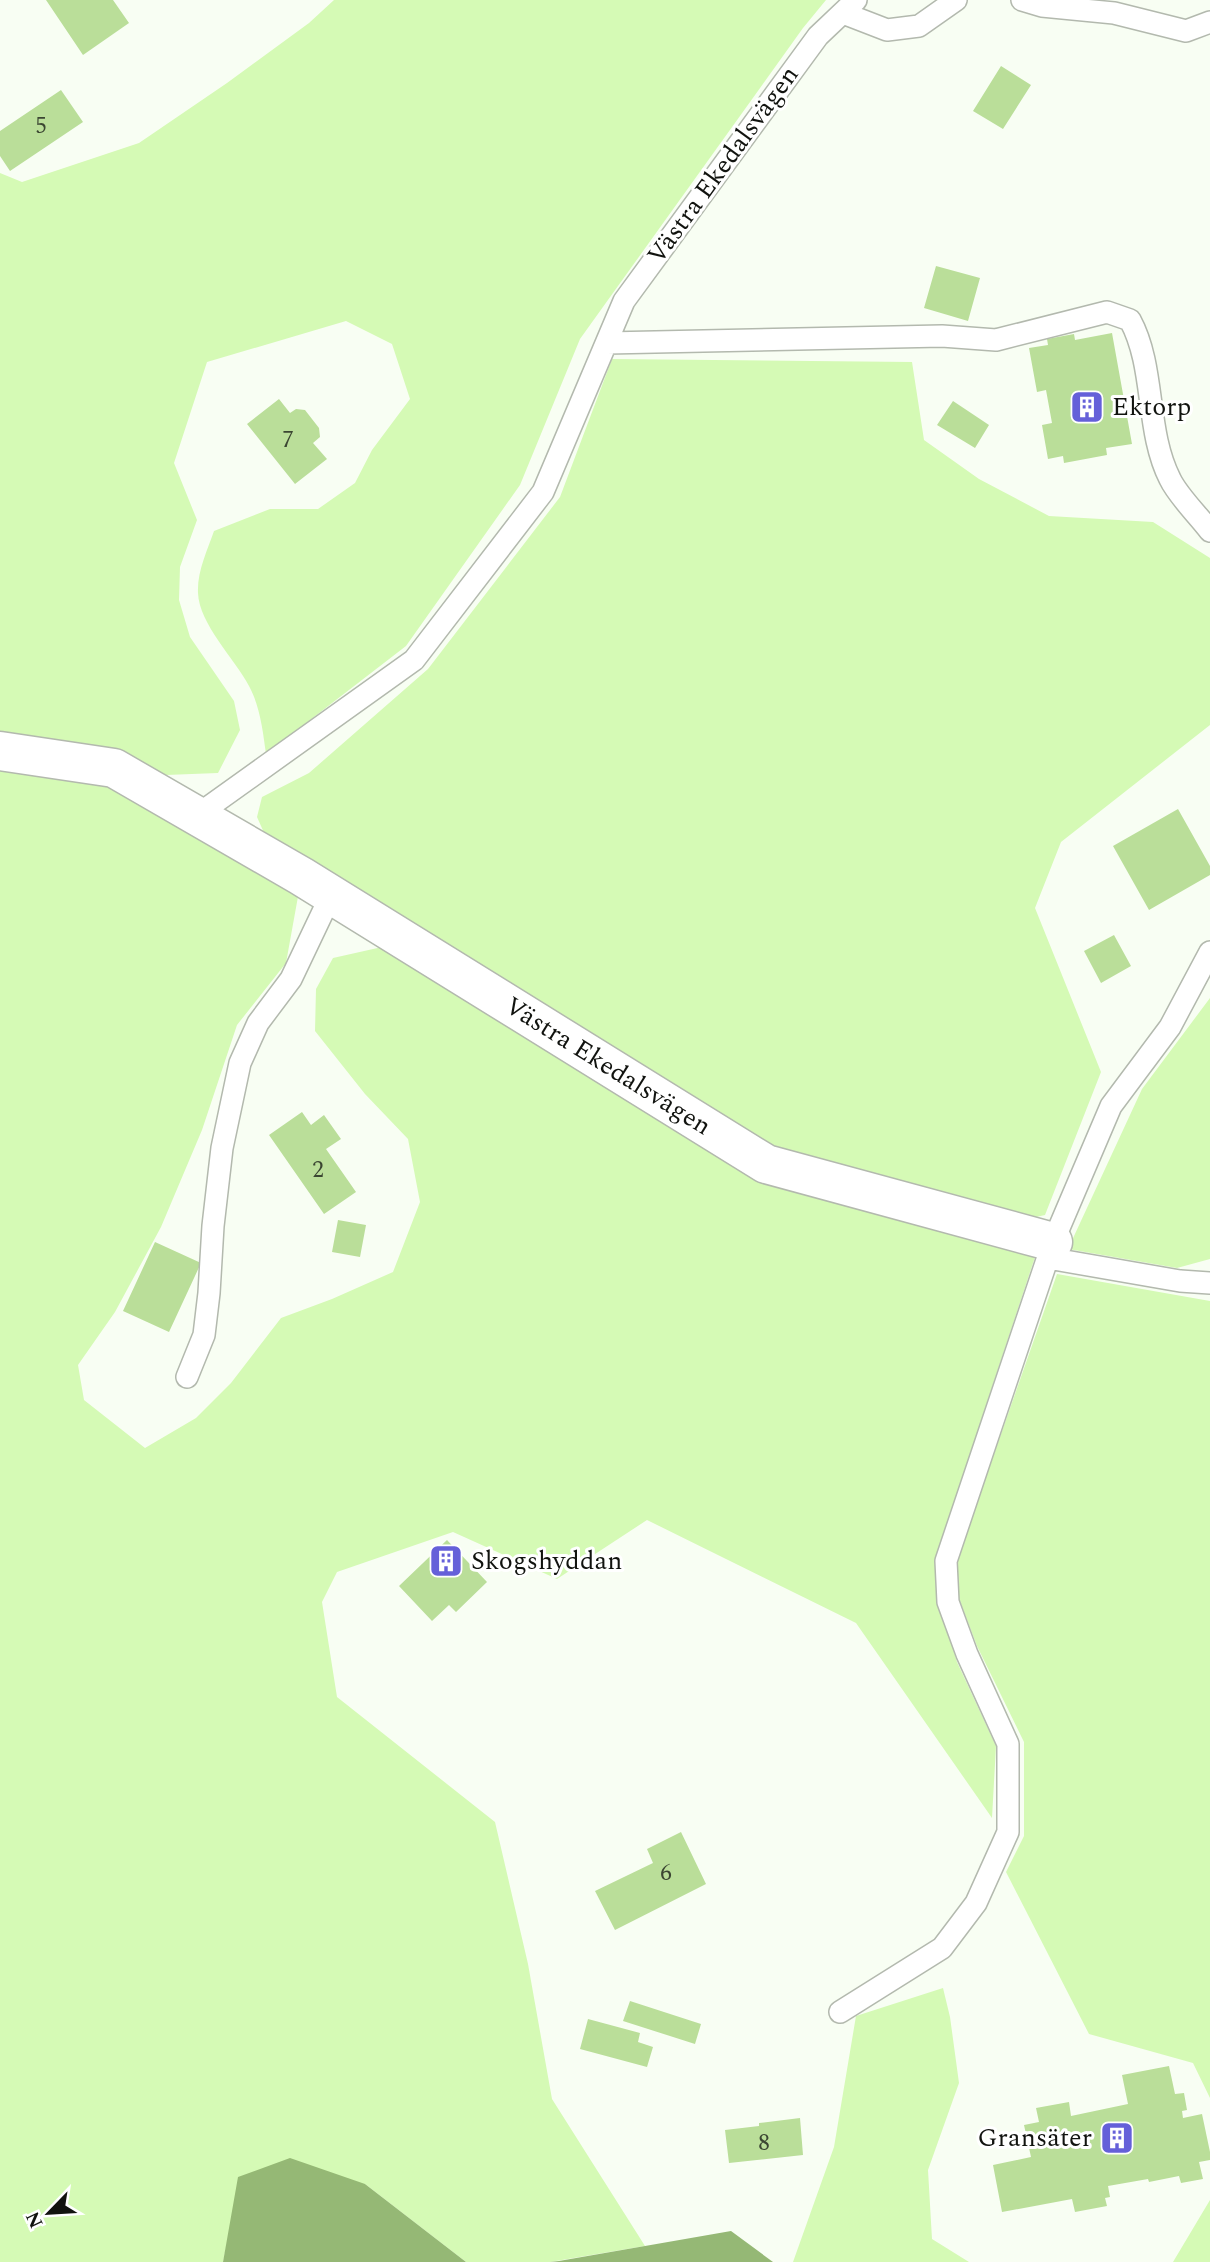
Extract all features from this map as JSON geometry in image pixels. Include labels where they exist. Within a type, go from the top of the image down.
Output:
[{"type":"street","name":"Västra Ekedalsvägen","points":[[0,751],[114,768],[331,895],[766,1164],[1050,1250]]},
{"type":"lane","points":[[850,6],[887,30],[919,26],[956,0]]},
{"type":"lane","points":[[1022,0],[1042,6],[1114,13],[1186,32],[1210,22]]},
{"type":"lane","name":"Västra Ekedalsvägen","points":[[196,816],[414,660],[543,492],[624,301],[818,36],[850,6]]},
{"type":"lane","points":[[607,343],[942,336],[996,340],[1107,312],[1130,320],[1139,338],[1160,450],[1170,480],[1210,531]]},
{"type":"lane","points":[[187,1377],[204,1335],[222,1148],[240,1063],[258,1023],[291,979],[331,895]]},
{"type":"lane","points":[[840,2012],[942,1948],[976,1903],[1008,1832],[1008,1744],[967,1654],[948,1602],[946,1561],[1050,1250],[1111,1106],[1170,1027],[1210,952]]},
{"type":"lane","points":[[1050,1250],[1180,1281],[1210,1283]]},
{"type":"shaded area","points":[[334,0],[826,0],[803,28],[580,339],[520,485],[406,646],[266,754],[253,694],[211,629],[200,605],[199,577],[214,531],[270,509],[318,509],[355,483],[372,450],[410,399],[392,344],[346,321],[207,362],[174,463],[197,520],[180,567],[179,600],[190,637],[234,701],[240,730],[218,773],[166,775],[113,751],[0,733],[0,173],[22,182],[139,143],[309,23]]},
{"type":"shaded area","points":[[612,359],[912,362],[924,440],[979,479],[1049,516],[1153,522],[1210,558],[1210,725],[1061,842],[1035,908],[1101,1072],[1045,1215],[1023,1220],[774,1155],[265,835],[257,817],[262,797],[309,773],[428,669],[560,497]]},
{"type":"shaded area","points":[[0,763],[110,776],[299,891],[286,963],[237,1025],[202,1130],[161,1227],[115,1312],[78,1365],[84,1400],[145,1448],[196,1418],[231,1383],[281,1318],[393,1272],[420,1202],[408,1139],[365,1094],[315,1031],[316,989],[333,958],[382,947],[762,1179],[1037,1251],[937,1554],[939,1600],[957,1662],[996,1746],[992,1818],[856,1623],[647,1520],[557,1579],[453,1532],[337,1572],[322,1602],[337,1697],[495,1822],[528,1964],[552,2099],[645,2246],[550,2262],[466,2262],[365,2184],[228,2238],[223,2262],[0,2262]]},
{"type":"shaded area","points":[[1210,998],[1210,1259],[1177,1268],[1068,1249],[1142,1089]]},
{"type":"shaded area","points":[[1057,1274],[1210,1301],[1210,2098],[1193,2063],[1089,2034],[1006,1872],[1024,1836],[1024,1742],[977,1646],[958,1596],[958,1557]]},
{"type":"shaded area","points":[[943,1988],[959,2083],[928,2170],[932,2239],[969,2262],[793,2262],[834,2147],[856,2016]]},
{"type":"shaded area","points":[[290,2158],[365,2184],[466,2262],[223,2262],[238,2177]]},
{"type":"shaded area","points":[[1210,2200],[1210,2262],[1173,2262]]},
{"type":"shaded area","points":[[731,2231],[773,2262],[550,2262],[559,2261]]},
{"type":"building","points":[[46,0],[113,0],[129,23],[83,55]]},
{"type":"building","points":[[1001,66],[1031,85],[1003,129],[973,111]]},
{"type":"building","points":[[61,90],[83,122],[10,171],[0,156],[0,131]]},
{"type":"building","points":[[936,266],[980,278],[968,321],[924,308]]},
{"type":"building","name":"Ektorp","points":[[1112,333],[1132,444],[1106,448],[1107,455],[1064,463],[1063,456],[1048,459],[1042,425],[1052,423],[1046,390],[1037,392],[1029,348],[1048,345],[1047,339],[1074,334],[1075,340]]},
{"type":"building","points":[[279,399],[290,413],[296,409],[305,410],[319,428],[320,437],[313,443],[327,459],[295,484],[247,424]]},
{"type":"building","points":[[953,401],[989,425],[975,448],[937,425]]},
{"type":"building","points":[[1178,809],[1210,866],[1210,875],[1149,910],[1113,846]]},
{"type":"building","points":[[1114,935],[1131,966],[1101,983],[1084,951]]},
{"type":"building","points":[[302,1112],[311,1125],[324,1115],[341,1139],[326,1149],[356,1192],[324,1214],[269,1135]]},
{"type":"building","points":[[338,1220],[366,1225],[360,1257],[332,1252]]},
{"type":"building","points":[[155,1242],[201,1263],[169,1332],[123,1311]]},
{"type":"building","name":"Skogshyddan","points":[[447,1540],[487,1582],[456,1612],[449,1605],[432,1621],[399,1586]]},
{"type":"building","points":[[681,1832],[706,1884],[615,1930],[595,1891],[653,1863],[647,1849]]},
{"type":"building","points":[[630,2001],[701,2024],[695,2044],[623,2021]]},
{"type":"building","points":[[588,2019],[640,2033],[638,2042],[653,2047],[647,2067],[580,2049]]},
{"type":"building","name":"Gransäter","points":[[1169,2066],[1175,2094],[1184,2093],[1187,2110],[1182,2111],[1183,2118],[1202,2114],[1210,2152],[1210,2160],[1199,2162],[1203,2179],[1181,2183],[1179,2176],[1108,2186],[1110,2197],[1105,2198],[1107,2206],[1075,2212],[1072,2199],[1002,2212],[993,2165],[1031,2157],[1024,2125],[1039,2122],[1036,2108],[1069,2102],[1071,2116],[1128,2104],[1122,2075]]},
{"type":"building","points":[[800,2118],[803,2155],[729,2163],[725,2130]]},
{"type":"place","name":"Ektorp","points":[[1087,407]]},
{"type":"place","name":"Skogshyddan","points":[[446,1561]]},
{"type":"place","name":"Gransäter","points":[[1117,2138]]}]
